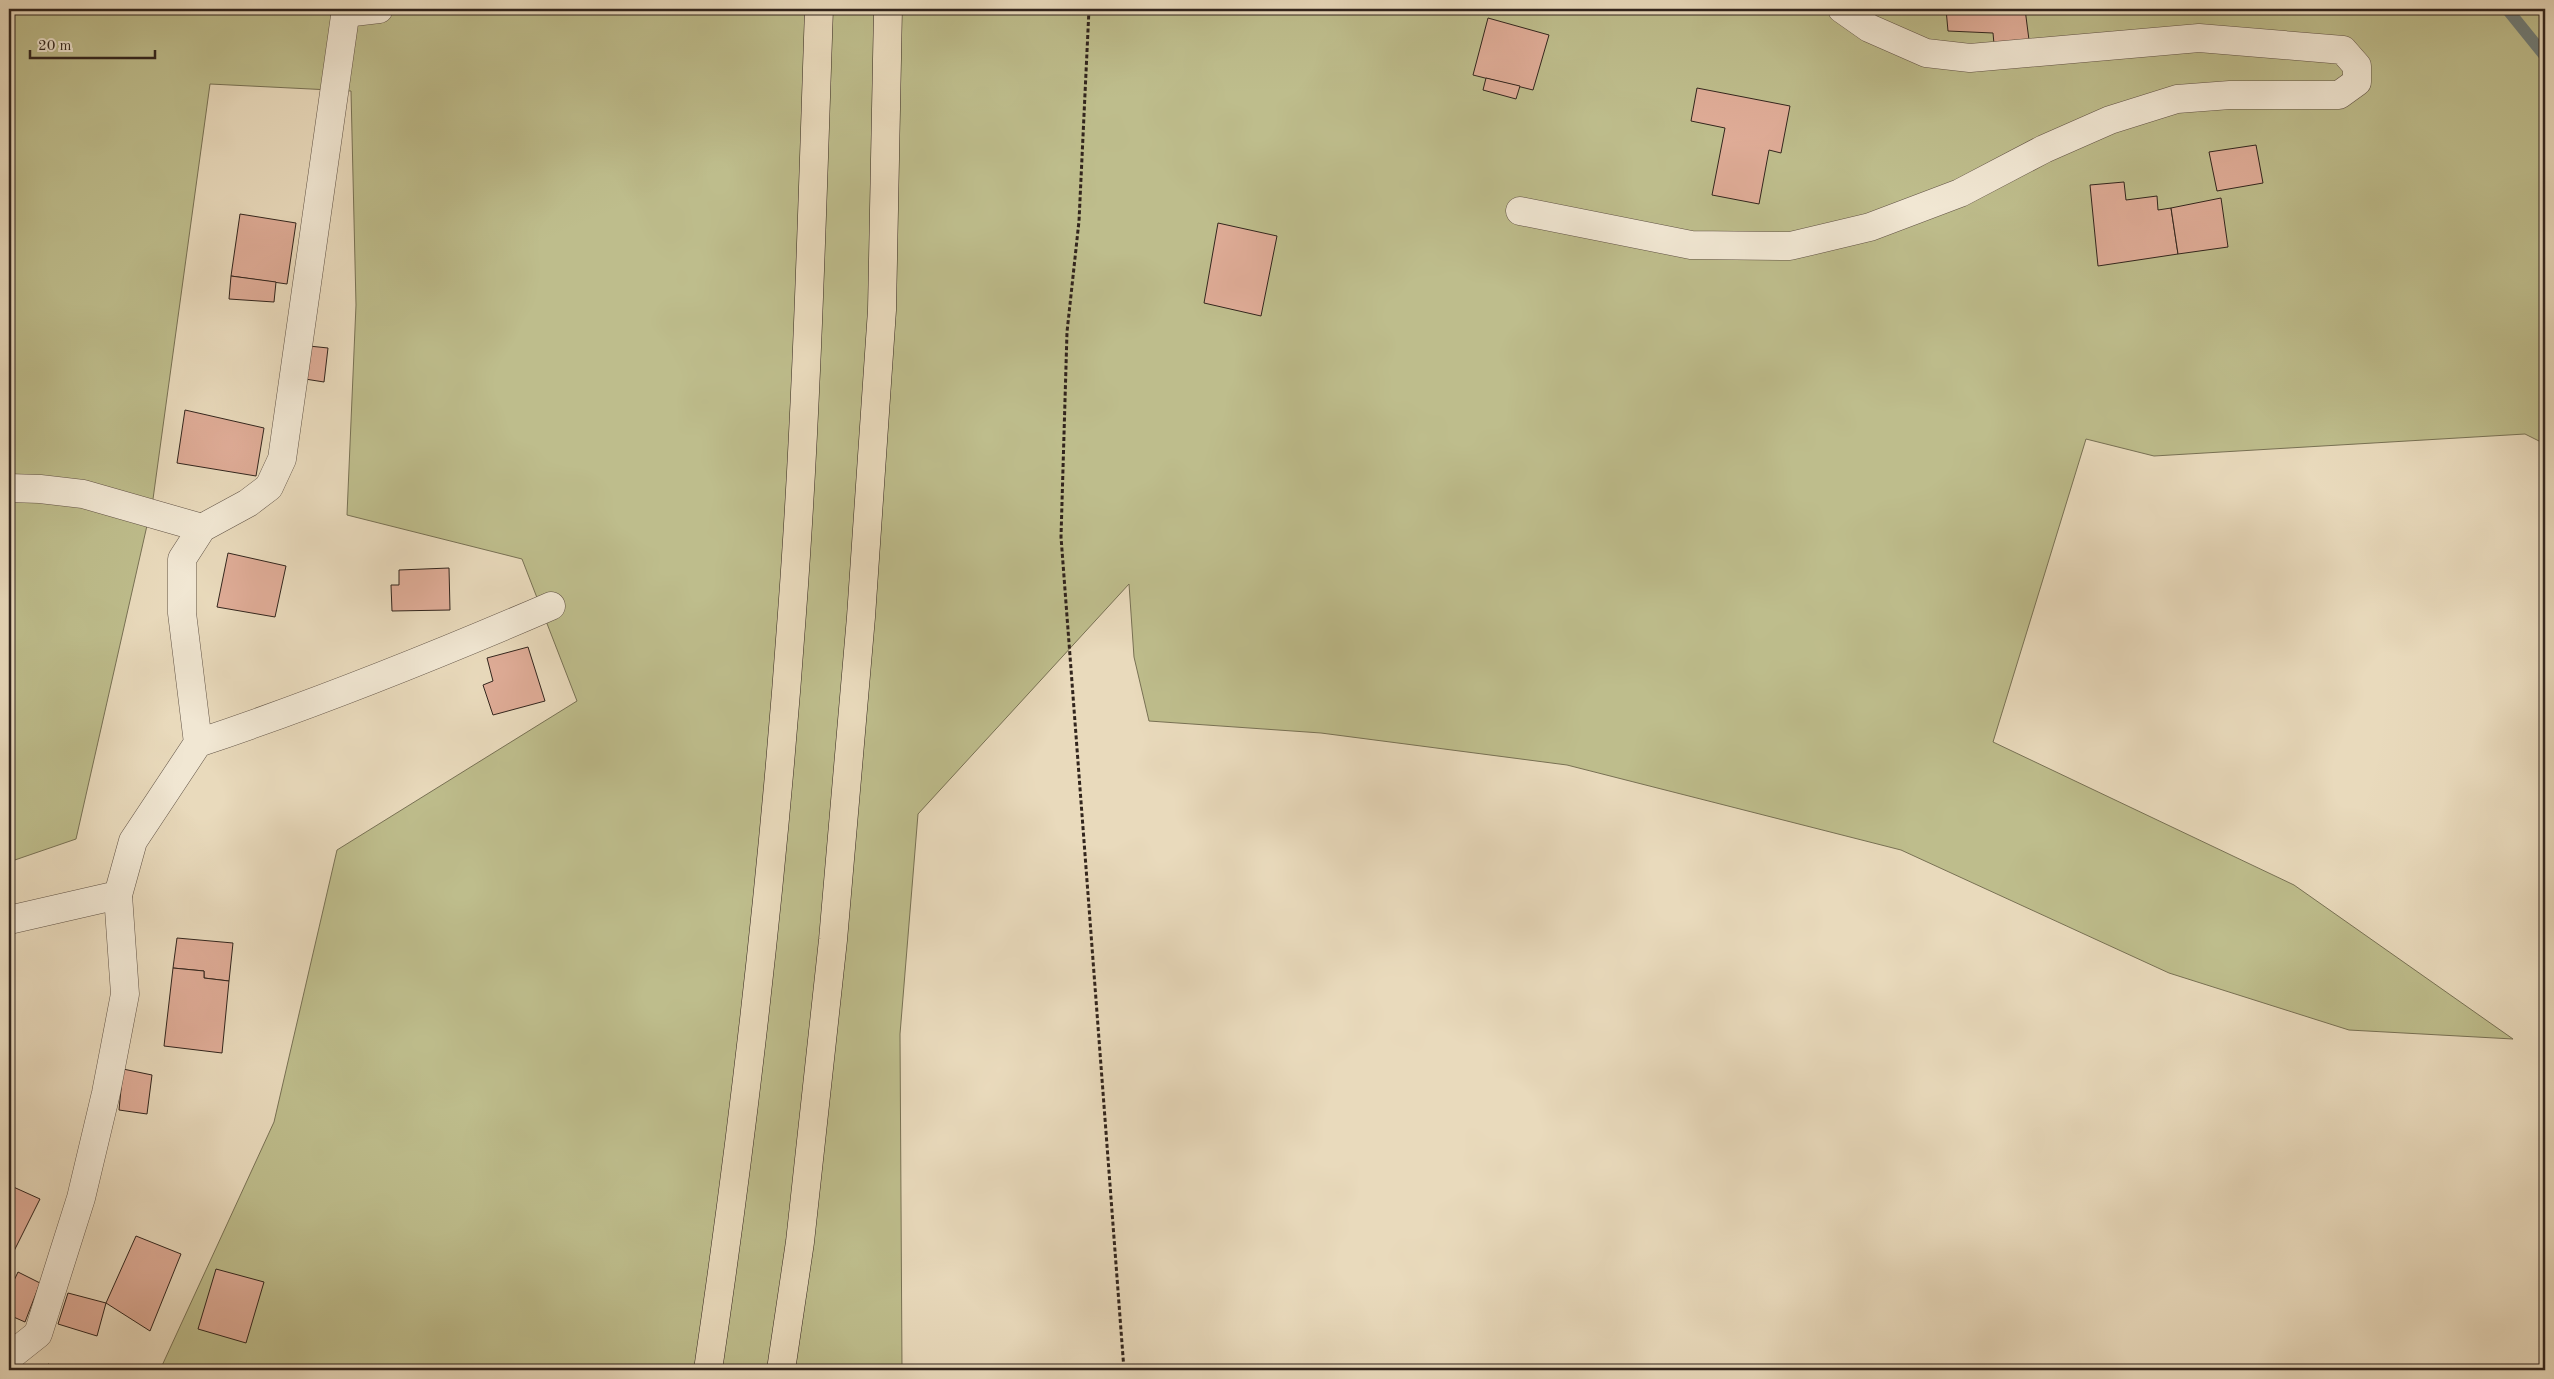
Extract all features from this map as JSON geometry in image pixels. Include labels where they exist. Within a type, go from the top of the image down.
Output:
[{"type":"highway","points":[[708,1370],[729,1224],[765,926],[792,612],[810,304],[818,9]]},
{"type":"highway","points":[[781,1370],[800,1242],[833,940],[860,626],[882,310],[888,9]]},
{"type":"street","points":[[198,742],[182,613],[182,559],[202,528],[248,503],[269,487],[282,459],[346,11],[379,9]]},
{"type":"street","points":[[1520,211],[1691,245],[1790,246],[1870,227],[1960,193],[2044,149],[2110,120],[2178,100],[2230,95],[2339,95],[2357,82],[2357,66],[2343,50],[2209,38],[1970,58],[1926,53],[1869,28],[1842,9]]},
{"type":"street","points":[[9,488],[40,489],[83,494],[202,528]]},
{"type":"street","points":[[9,1357],[38,1334],[81,1198],[125,994],[118,895],[133,841],[198,742],[283,715],[448,650],[551,606]]},
{"type":"street","points":[[9,920],[118,895]]},
{"type":"path","points":[[1089,9],[1079,221],[1066,332],[1061,537],[1124,1370]]},
{"type":"shaded area","points":[[9,9],[2545,9],[2545,444],[2525,434],[2154,456],[2086,439],[1993,742],[2294,885],[2513,1039],[2349,1030],[2169,973],[1901,850],[1567,765],[1321,733],[1149,721],[1134,657],[1129,584],[918,814],[900,1034],[902,1370],[160,1370],[274,1122],[337,850],[577,701],[522,559],[347,515],[356,305],[351,91],[210,84],[153,499],[76,839],[9,862]]},
{"type":"building","points":[[1946,9],[2025,9],[2029,40],[1994,44],[1993,33],[1948,31]]},
{"type":"building","points":[[1488,18],[1549,35],[1533,90],[1473,75]]},
{"type":"building","points":[[1486,78],[1520,86],[1516,99],[1483,90]]},
{"type":"building","points":[[1697,88],[1790,106],[1781,153],[1769,150],[1759,204],[1712,195],[1725,128],[1691,121]]},
{"type":"building","points":[[2256,145],[2263,183],[2217,191],[2209,152]]},
{"type":"building","points":[[2124,182],[2126,200],[2157,196],[2158,210],[2171,208],[2178,254],[2098,266],[2090,185]]},
{"type":"building","points":[[2221,198],[2228,247],[2178,254],[2171,208]]},
{"type":"building","points":[[240,214],[296,223],[287,284],[231,276]]},
{"type":"building","points":[[1218,223],[1277,236],[1261,316],[1204,303]]},
{"type":"building","points":[[231,276],[276,282],[274,302],[229,299]]},
{"type":"building","points":[[309,346],[328,348],[324,382],[305,379]]},
{"type":"building","points":[[185,410],[264,428],[256,476],[177,463]]},
{"type":"building","points":[[228,553],[286,566],[275,617],[217,607]]},
{"type":"building","points":[[449,568],[450,610],[392,611],[391,585],[399,585],[399,570]]},
{"type":"building","points":[[528,647],[545,701],[493,715],[483,685],[493,681],[487,658]]},
{"type":"building","points":[[177,938],[233,943],[229,981],[204,978],[204,971],[173,968]]},
{"type":"building","points":[[173,968],[204,971],[204,978],[229,981],[222,1053],[164,1046]]},
{"type":"building","points":[[123,1069],[152,1075],[147,1114],[119,1110]]},
{"type":"building","points":[[9,1185],[40,1199],[9,1261]]},
{"type":"building","points":[[136,1236],[181,1254],[150,1331],[106,1303]]},
{"type":"building","points":[[216,1269],[264,1282],[246,1343],[198,1329]]},
{"type":"building","points":[[18,1272],[40,1283],[25,1322],[9,1315],[9,1291]]},
{"type":"building","points":[[68,1293],[106,1303],[97,1336],[58,1324]]},
{"type":"building","points":[[48,1364],[66,1370],[46,1370]]},
{"type":"waterway","points":[[2507,9],[2545,56]]}]
